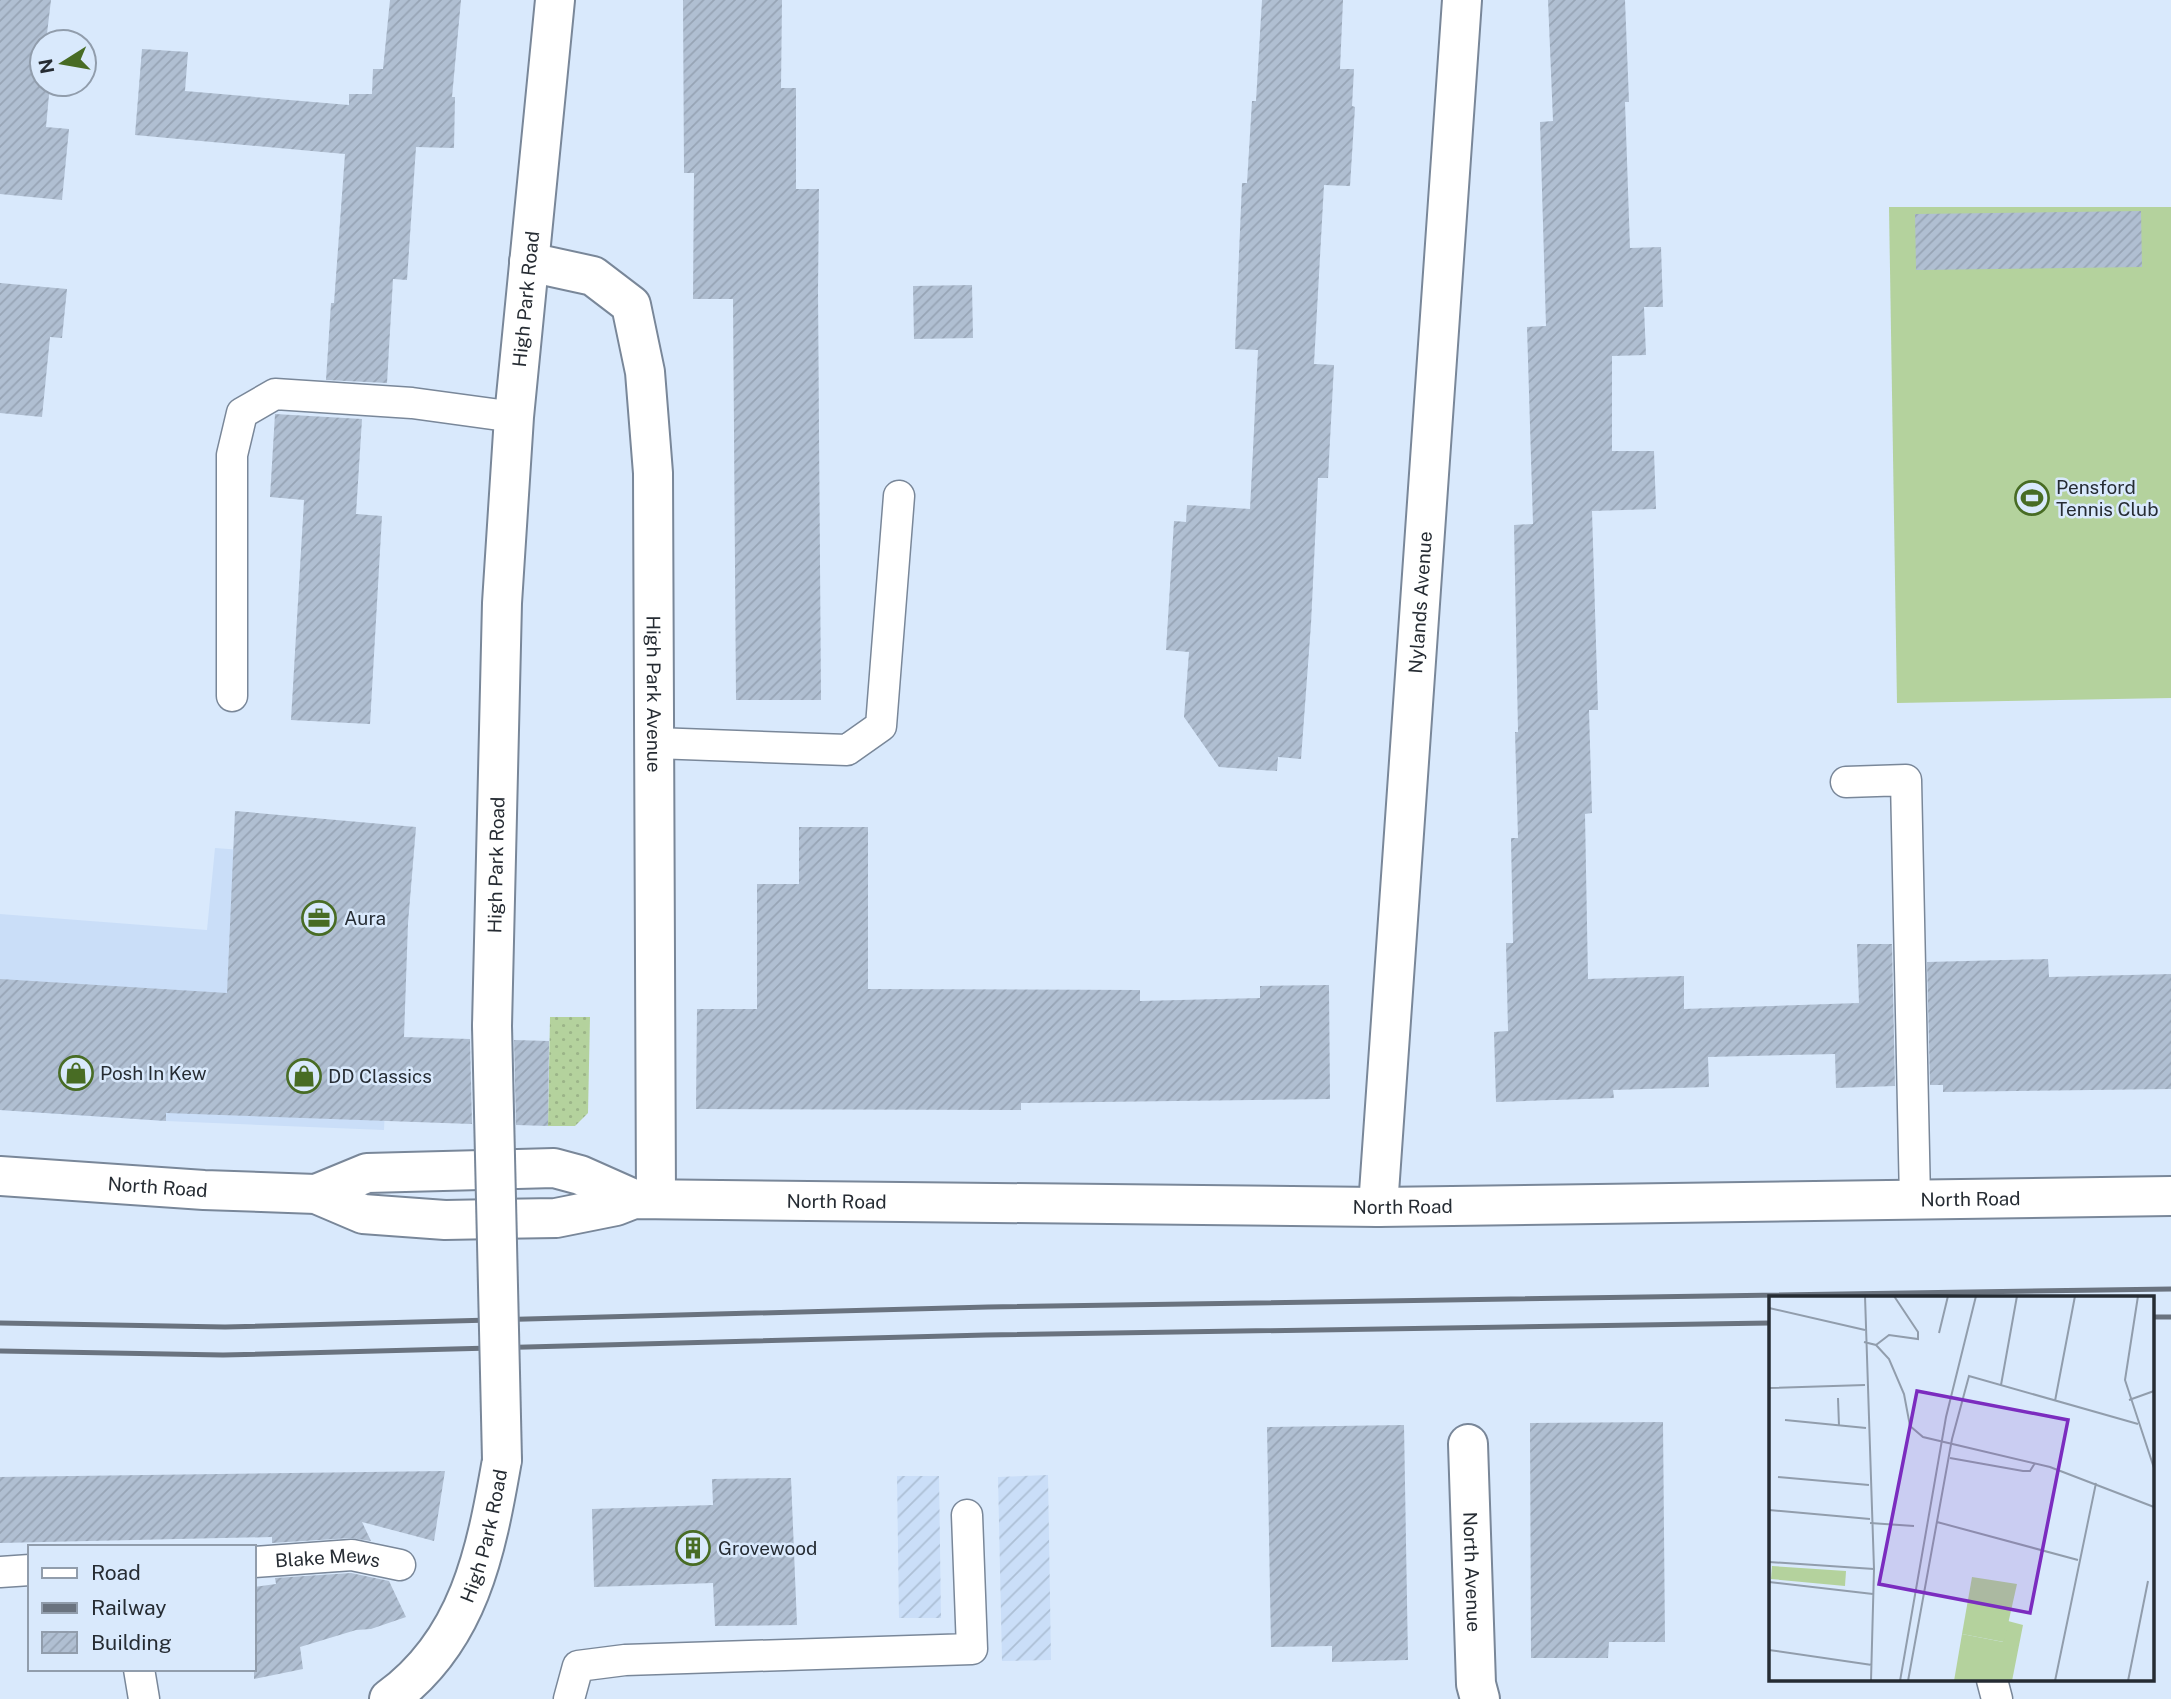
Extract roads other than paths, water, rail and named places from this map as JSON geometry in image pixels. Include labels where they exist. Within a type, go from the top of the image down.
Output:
[{"type":"street","name":"High Park Road","points":[[389,1699],[426,1668],[461,1614],[488,1539],[502,1460],[492,1026],[502,603],[514,417],[555,0]]},
{"type":"street","name":"Nylands Avenue","points":[[1378,1207],[1462,0]]},
{"type":"street","name":"High Park Avenue","points":[[529,262],[593,276],[631,304],[645,372],[653,473],[655,743],[645,1199]]},
{"type":"street","name":"North Road","points":[[0,1176],[204,1190],[316,1194],[367,1173],[554,1168],[645,1199],[1378,1207],[2171,1196]]},
{"type":"street","name":"North Avenue","points":[[1468,1444],[1476,1684],[1480,1699]]},
{"type":"lane","points":[[232,696],[232,455],[242,413],[275,394],[412,402],[514,417]]},
{"type":"lane","points":[[655,743],[847,750],[881,726],[899,496]]},
{"type":"lane","points":[[1846,782],[1906,780],[1915,1200]]},
{"type":"lane","points":[[569,1699],[578,1666],[614,1661],[972,1648],[967,1515]]},
{"type":"lane","name":"Blake Mews","points":[[256,1562],[352,1555],[400,1565]]},
{"type":"lane","points":[[0,1572],[28,1570]]},
{"type":"lane","points":[[139,1671],[144,1699]]},
{"type":"lane","points":[[1993,1682],[1997,1699]]},
{"type":"railway","points":[[0,1323],[225,1327],[988,1307],[2171,1289]]},
{"type":"railway","points":[[2154,1317],[2171,1317]]},
{"type":"railway","points":[[0,1351],[223,1355],[986,1335],[1769,1323]]},
{"type":"place","name":"Pensford Tennis Club","points":[[2032,498]]},
{"type":"place","name":"Aura","points":[[319,918]]},
{"type":"place","name":"Posh In Kew","points":[[76,1073]]},
{"type":"place","name":"DD Classics","points":[[304,1076]]},
{"type":"place","name":"Grovewood","points":[[693,1548]]}]
